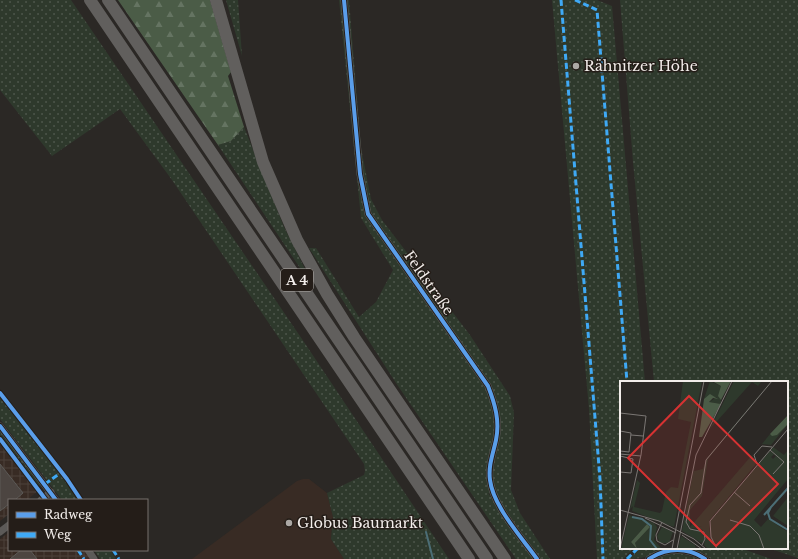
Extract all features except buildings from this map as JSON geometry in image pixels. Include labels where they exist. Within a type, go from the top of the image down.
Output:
[{"type":"highway","name":"A 4","points":[[90,0],[469,559]]},
{"type":"highway","name":"A 4","points":[[108,0],[487,559]]},
{"type":"highway","points":[[216,0],[263,162],[297,240],[327,294],[354,338],[505,559]]},
{"type":"street","name":"Feldstraße","points":[[344,0],[360,174],[368,214],[488,386],[497,411],[498,424],[497,439],[489,467],[492,492],[537,559]]},
{"type":"street","points":[[0,426],[46,484],[55,499]]},
{"type":"street","points":[[43,499],[51,492]]},
{"type":"street","points":[[0,532],[8,526]]},
{"type":"street","points":[[649,559],[657,554],[677,550],[693,552],[705,559]]},
{"type":"shaded area","points":[[0,441],[39,490],[28,499],[8,499],[8,515],[0,521]]},
{"type":"shaded area","name":"Globus Baumarkt","points":[[309,479],[327,493],[333,517],[331,539],[344,559],[192,559],[297,481]]},
{"type":"shaded area","points":[[8,533],[8,551],[86,551],[91,559],[0,559],[0,539]]},
{"type":"green space","points":[[0,0],[71,0],[304,342],[449,559],[344,559],[331,539],[333,517],[327,493],[364,475],[364,464],[172,180],[120,109],[52,156],[0,90]]},
{"type":"green space","points":[[118,0],[210,0],[231,72],[228,76],[244,127],[231,141],[218,145]]},
{"type":"green space","points":[[226,0],[238,0],[242,56]]},
{"type":"green space","points":[[339,0],[349,0],[361,148],[371,199],[382,220],[470,335],[510,396],[514,413],[511,490],[520,513],[550,559],[540,559],[495,495],[488,493],[534,559],[516,559],[396,383],[309,248],[316,248],[359,317],[376,302],[393,270],[361,218]]},
{"type":"green space","points":[[552,0],[597,0],[612,6],[645,381],[620,381],[620,549],[633,549],[623,559],[597,559],[589,409]]},
{"type":"green space","points":[[620,0],[798,0],[798,558],[771,549],[788,549],[788,381],[654,381],[633,162]]},
{"type":"green space","points":[[244,127],[284,227],[308,275],[306,277],[218,145],[231,141]]},
{"type":"green space","points":[[0,397],[64,478],[78,499],[61,499],[0,419]]},
{"type":"green space","points":[[0,431],[41,486],[38,485],[0,436]]},
{"type":"green space","points":[[640,549],[664,549],[644,557],[629,559]]},
{"type":"green space","points":[[692,549],[743,549],[771,559],[711,559],[703,553]]},
{"type":"green space","points":[[95,551],[111,551],[116,559],[100,559]]},
{"type":"green space","points":[[679,553],[700,559],[656,559],[664,555]]},
{"type":"waterway","points":[[426,532],[433,559]]},
{"type":"marked path","points":[[561,0],[600,479],[603,559]]},
{"type":"marked path","points":[[575,0],[597,10],[627,381]]},
{"type":"marked path","points":[[45,484],[62,472]]},
{"type":"marked path","points":[[627,559],[637,549]]},
{"type":"marked path","points":[[79,551],[84,559]]},
{"type":"marked path","points":[[114,551],[119,559]]},
{"type":"cycle path","points":[[344,0],[360,174],[368,214],[488,386],[495,406],[497,419],[497,433],[490,470],[492,490],[502,511],[537,559]]},
{"type":"cycle path","points":[[0,393],[67,479],[80,499]]},
{"type":"cycle path","points":[[0,426],[55,499]]},
{"type":"cycle path","points":[[0,439],[45,499]]},
{"type":"cycle path","points":[[649,559],[663,552],[677,550],[692,552],[705,559]]},
{"type":"place","name":"Rähnitzer Höhe","points":[[576,66]]},
{"type":"place","name":"Globus Baumarkt","points":[[289,523]]}]
